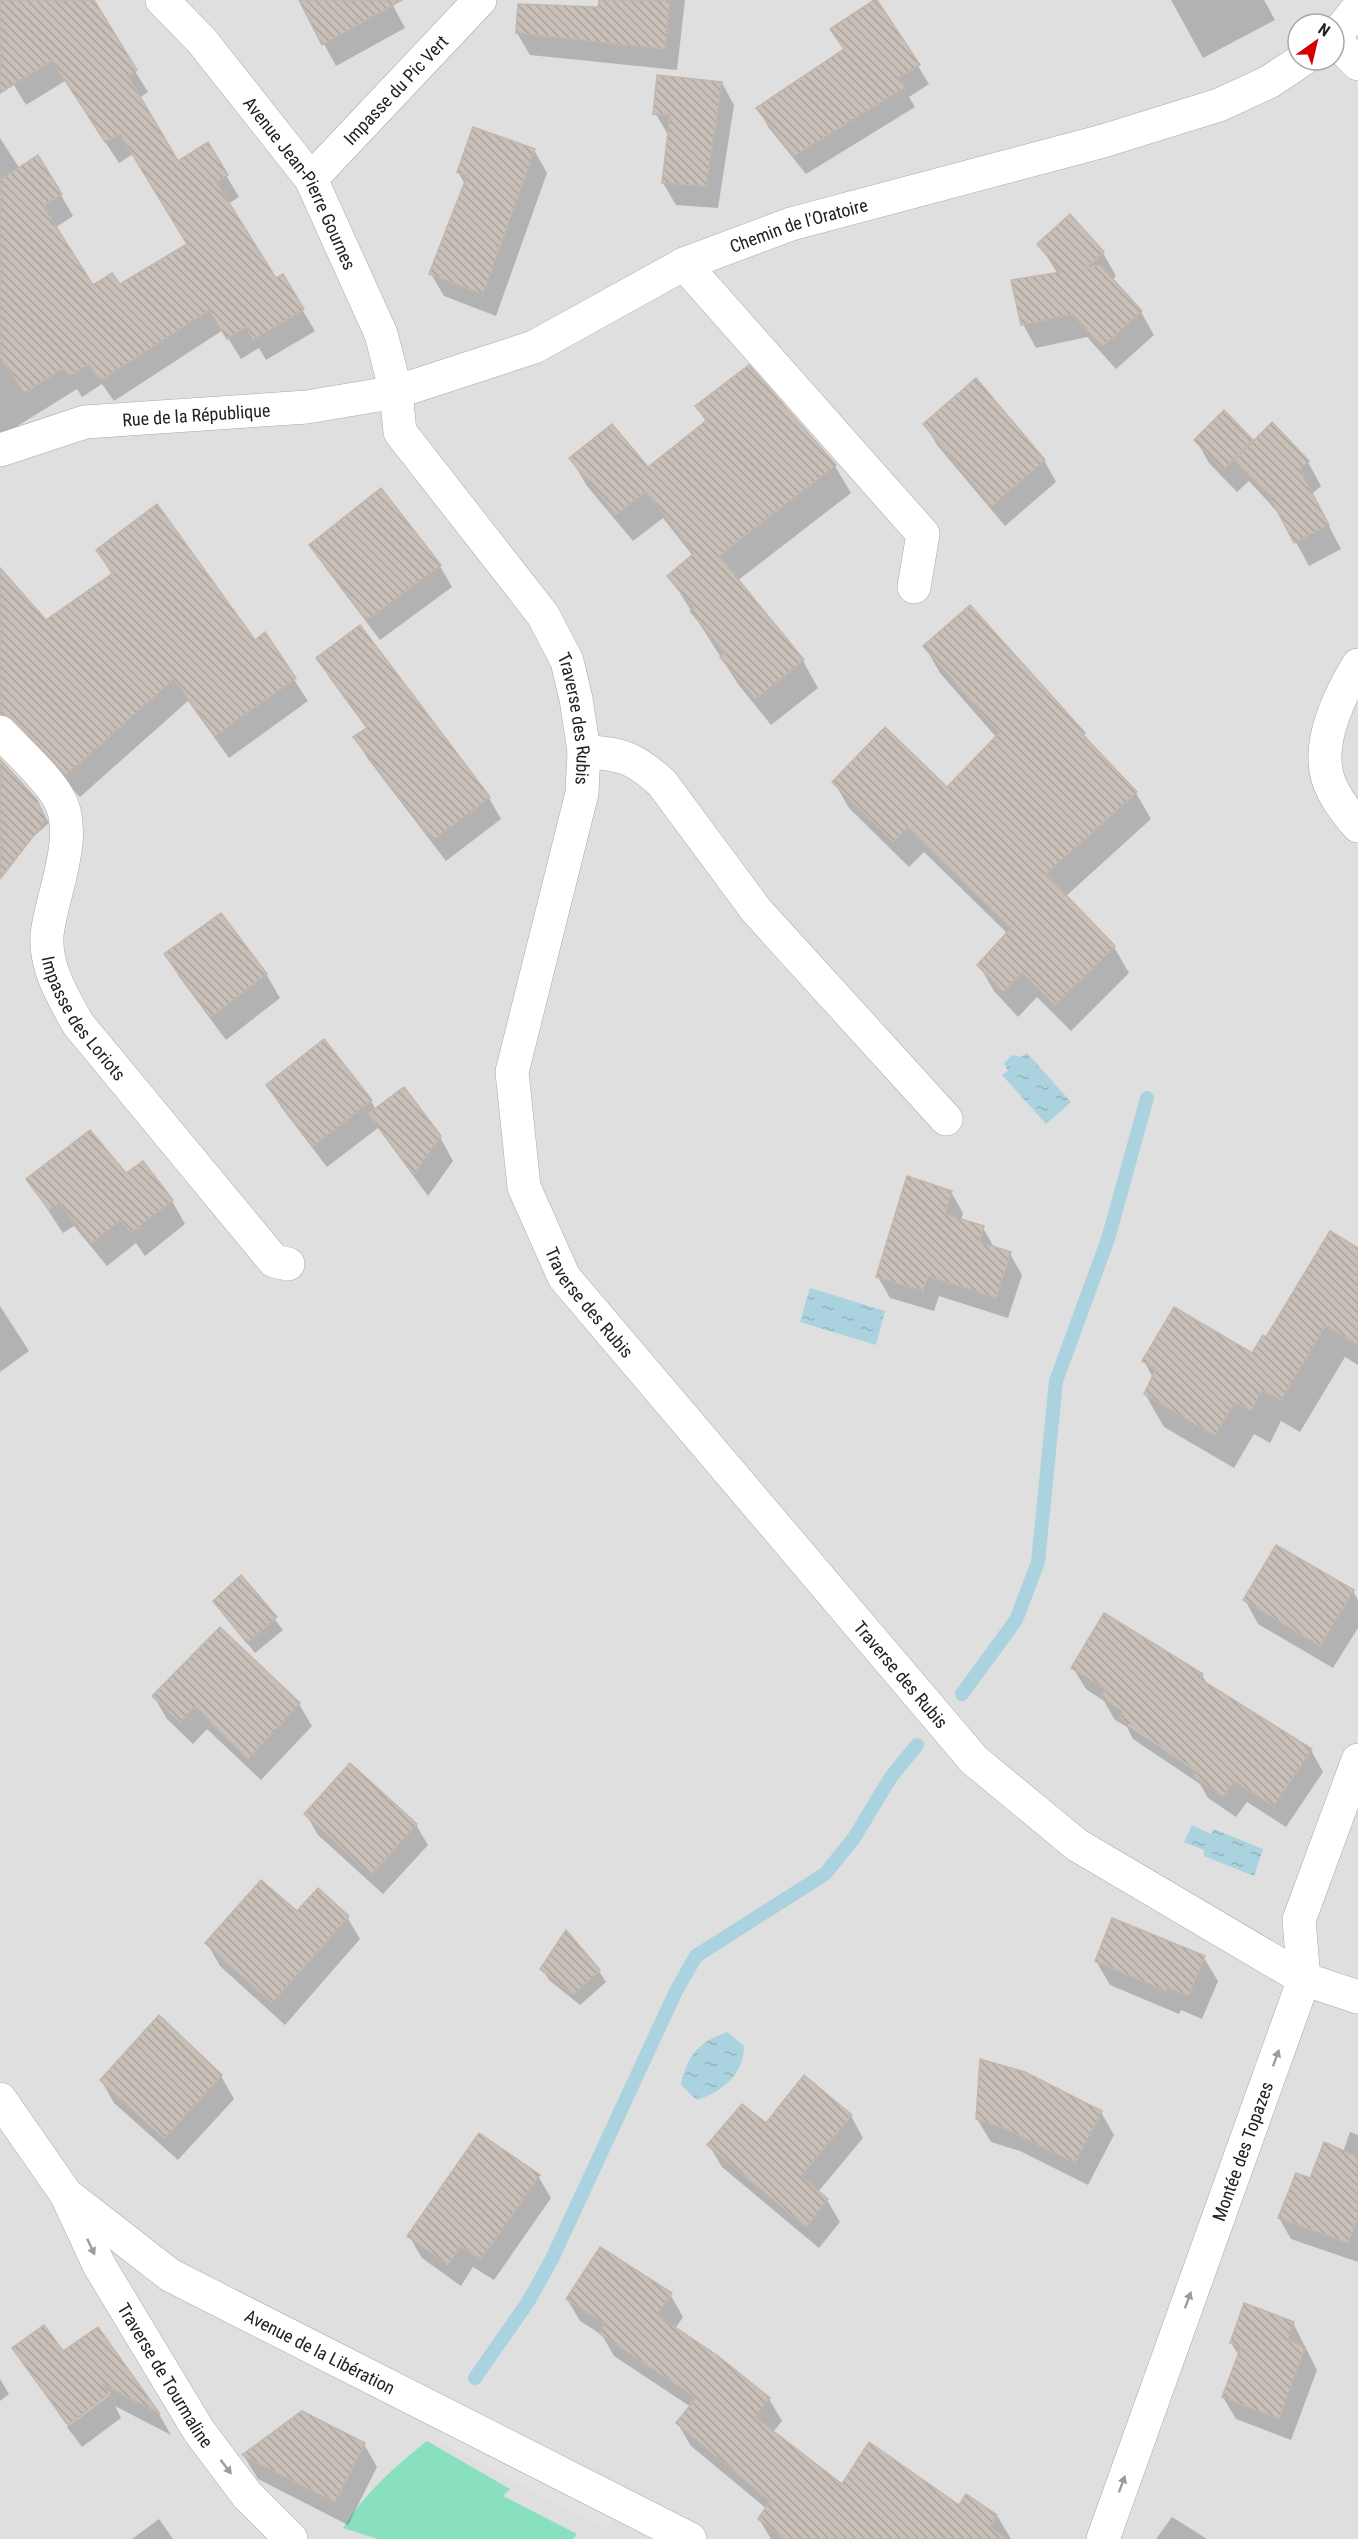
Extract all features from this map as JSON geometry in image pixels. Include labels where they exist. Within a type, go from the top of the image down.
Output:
[{"type":"street","name":"Avenue Jean-Pierre Gournes","points":[[162,0],[202,41],[311,179],[381,333],[396,392]]},
{"type":"street","name":"Impasse du Pic Vert","points":[[311,179],[480,0]]},
{"type":"street","points":[[1346,23],[1358,8]]},
{"type":"street","points":[[1346,51],[1358,64]]},
{"type":"street","name":"Chemin de l'Oratoire","points":[[396,392],[534,346],[684,264],[791,224],[1102,141],[1219,105],[1269,82],[1286,71]]},
{"type":"street","points":[[684,264],[923,534],[914,587]]},
{"type":"street","name":"Rue de la République","points":[[0,450],[86,422],[307,407],[396,392]]},
{"type":"street","name":"Traverse des Rubis","points":[[396,392],[400,432],[548,624],[567,661],[584,751],[582,793],[512,1072],[524,1187],[564,1277],[974,1761],[1077,1845],[1304,1979],[1358,1998]]},
{"type":"street","points":[[1358,665],[1344,688],[1329,729],[1326,770],[1340,805],[1358,826]]},
{"type":"street","name":"Impasse des Loriots","points":[[0,732],[58,796],[66,816],[66,840],[47,937],[54,981],[78,1024],[93,1043],[274,1261],[288,1264]]},
{"type":"street","points":[[584,751],[624,755],[646,768],[662,783],[756,910],[946,1119]]},
{"type":"street","name":"Montée des Topazes","points":[[1103,2539],[1304,1979],[1299,1920],[1358,1760]]},
{"type":"street","name":"Avenue de la Libération","points":[[0,2099],[66,2194],[170,2275],[690,2539]]},
{"type":"street","name":"Traverse de Tourmaline","points":[[66,2194],[99,2265],[199,2431],[247,2495],[291,2539]]},
{"type":"shaded area","points":[[0,0],[1358,0],[1358,2539],[0,2539]]},
{"type":"shaded area","points":[[448,2425],[616,2514],[607,2530],[438,2441]]},
{"type":"green space","points":[[427,2441],[510,2489],[503,2496],[577,2534],[573,2539],[378,2539],[343,2528],[381,2481]]},
{"type":"water","points":[[1027,1053],[1071,1102],[1046,1124],[1002,1075],[1008,1071],[1004,1063],[1012,1055],[1021,1057]]},
{"type":"water","points":[[810,1288],[885,1311],[876,1345],[800,1322]]},
{"type":"water","points":[[1192,1825],[1211,1834],[1214,1829],[1263,1849],[1254,1876],[1204,1856],[1204,1850],[1184,1842]]},
{"type":"water","points":[[727,2032],[744,2046],[740,2065],[723,2087],[697,2100],[681,2085],[687,2065],[702,2045]]},
{"type":"building","points":[[0,0],[94,0],[137,70],[128,76],[178,161],[208,142],[228,175],[216,182],[276,278],[283,274],[304,309],[253,340],[246,327],[227,339],[209,310],[100,381],[89,364],[69,376],[63,368],[25,393],[0,357],[0,180],[38,155],[62,194],[43,206],[93,285],[112,273],[120,284],[187,244],[120,134],[105,142],[52,60],[0,93]]},
{"type":"building","points":[[299,0],[402,0],[322,45]]},
{"type":"building","points":[[599,0],[670,0],[665,49],[516,33],[518,4],[598,7]]},
{"type":"building","points":[[877,0],[920,65],[899,77],[905,87],[794,156],[756,108],[844,49],[830,29]]},
{"type":"building","points":[[657,75],[722,82],[706,186],[662,183],[670,115],[653,114]]},
{"type":"building","points":[[473,127],[535,149],[483,294],[429,274],[467,176],[457,172]]},
{"type":"building","points":[[1070,214],[1104,252],[1086,268],[1100,265],[1142,311],[1102,347],[1073,314],[1021,325],[1011,280],[1061,272],[1037,244]]},
{"type":"building","points":[[749,365],[836,465],[719,556],[804,660],[755,699],[720,657],[725,653],[690,611],[694,608],[667,576],[694,553],[646,491],[616,515],[569,458],[612,424],[648,467],[707,420],[695,406]]},
{"type":"building","points":[[976,378],[1045,460],[992,506],[923,424]]},
{"type":"building","points":[[1224,410],[1253,440],[1223,470],[1194,440]]},
{"type":"building","points":[[1272,422],[1309,461],[1300,470],[1329,525],[1294,543],[1270,497],[1235,460]]},
{"type":"building","points":[[381,488],[441,565],[367,620],[309,545]]},
{"type":"building","points":[[157,504],[255,640],[265,632],[296,678],[215,736],[174,679],[66,775],[13,719],[0,714],[0,568],[46,620],[113,573],[96,550]]},
{"type":"building","points":[[970,605],[1085,733],[1083,735],[1137,792],[1046,874],[1115,946],[1055,1005],[1022,972],[1003,992],[977,965],[1011,928],[908,827],[893,842],[832,782],[885,727],[947,787],[999,733],[923,646]]},
{"type":"building","points":[[360,625],[490,797],[433,840],[353,737],[368,727],[316,658]]},
{"type":"building","points":[[0,759],[37,800],[46,820],[0,879]]},
{"type":"building","points":[[221,913],[267,974],[211,1017],[164,954]]},
{"type":"building","points":[[324,1039],[372,1100],[313,1146],[266,1085]]},
{"type":"building","points":[[404,1087],[441,1136],[414,1174],[368,1114]]},
{"type":"building","points":[[90,1130],[126,1173],[143,1161],[173,1200],[131,1233],[121,1220],[92,1243],[59,1203],[49,1210],[26,1179]]},
{"type":"building","points":[[907,1176],[952,1191],[945,1214],[984,1226],[979,1242],[1011,1252],[996,1298],[928,1276],[923,1291],[876,1277]]},
{"type":"building","points":[[1330,1231],[1358,1248],[1358,1345],[1326,1325],[1281,1400],[1262,1390],[1251,1411],[1235,1402],[1215,1436],[1144,1394],[1156,1369],[1142,1361],[1174,1307],[1252,1353],[1263,1335],[1266,1337]]},
{"type":"building","points":[[1276,1545],[1354,1590],[1320,1646],[1243,1600]]},
{"type":"building","points":[[241,1575],[277,1617],[247,1643],[213,1601]]},
{"type":"building","points":[[1104,1613],[1203,1674],[1200,1679],[1312,1749],[1274,1806],[1234,1781],[1223,1797],[1193,1776],[1197,1771],[1119,1717],[1122,1711],[1101,1698],[1106,1689],[1071,1668]]},
{"type":"building","points":[[220,1627],[300,1703],[248,1759],[194,1707],[180,1722],[152,1696]]},
{"type":"building","points":[[350,1763],[417,1824],[371,1875],[304,1814]]},
{"type":"building","points":[[261,1880],[297,1911],[318,1888],[349,1916],[272,2003],[205,1943]]},
{"type":"building","points":[[1112,1918],[1205,1956],[1189,1996],[1168,1988],[1166,1991],[1095,1961]]},
{"type":"building","points":[[566,1930],[600,1970],[573,1995],[540,1969]]},
{"type":"building","points":[[159,2015],[222,2075],[164,2139],[100,2080]]},
{"type":"building","points":[[980,2059],[1025,2072],[1102,2111],[1075,2163],[1006,2129],[976,2119]]},
{"type":"building","points":[[804,2075],[852,2115],[801,2176],[828,2199],[806,2227],[707,2145],[742,2104],[766,2123]]},
{"type":"building","points":[[479,2133],[540,2175],[481,2259],[461,2246],[448,2265],[407,2236]]},
{"type":"building","points":[[1324,2142],[1358,2157],[1358,2218],[1348,2243],[1278,2218],[1296,2173],[1310,2178]]},
{"type":"building","points":[[600,2247],[672,2293],[657,2315],[718,2356],[770,2398],[755,2417],[842,2484],[869,2442],[959,2505],[966,2494],[997,2515],[990,2527],[1007,2539],[785,2539],[758,2519],[770,2501],[676,2423],[696,2398],[599,2333],[605,2324],[566,2299]]},
{"type":"building","points":[[1244,2303],[1294,2322],[1288,2340],[1305,2347],[1279,2419],[1222,2397],[1241,2347],[1230,2343]]},
{"type":"building","points":[[44,2325],[63,2351],[98,2327],[160,2414],[102,2384],[109,2394],[68,2425],[12,2348]]},
{"type":"building","points":[[302,2411],[365,2443],[335,2502],[242,2455]]},
{"type":"waterway","points":[[962,1694],[1016,1620],[1038,1562],[1056,1381],[1108,1239],[1147,1098]]},
{"type":"waterway","points":[[475,2378],[528,2302],[552,2259],[676,1991],[696,1956],[825,1874],[854,1838],[891,1777],[917,1745]]}]
